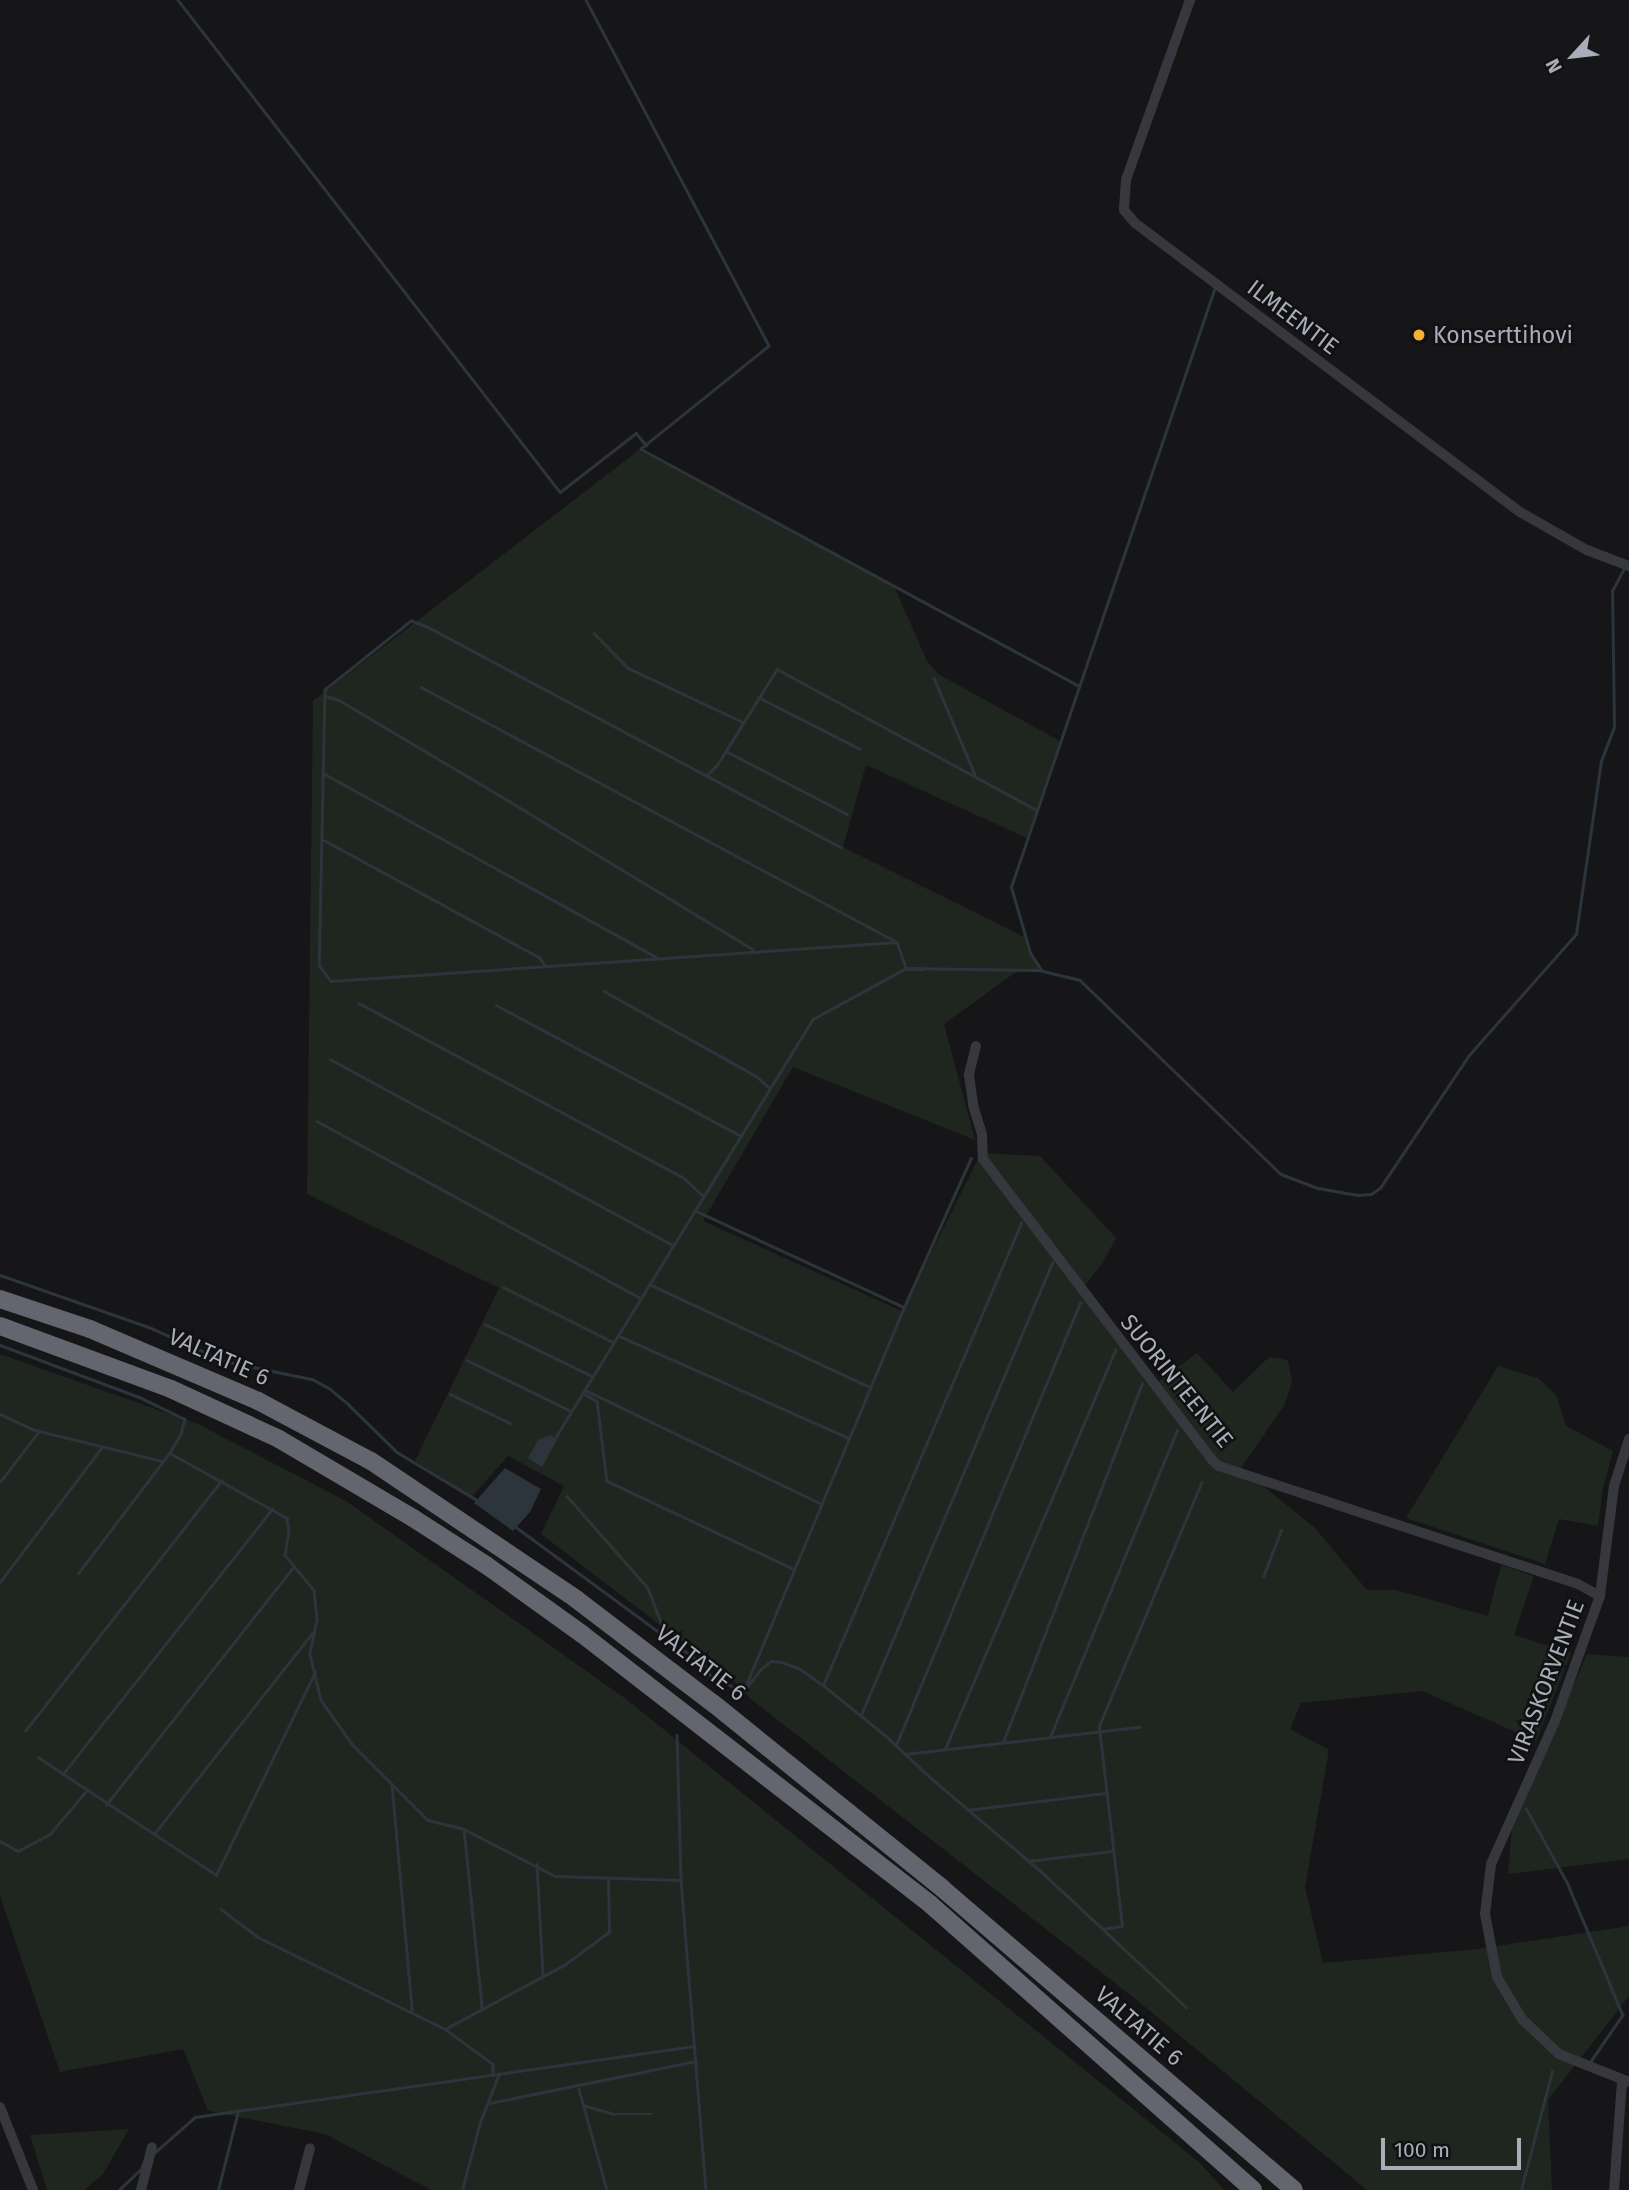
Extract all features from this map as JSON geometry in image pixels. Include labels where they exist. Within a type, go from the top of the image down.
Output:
[{"type":"highway","name":"VALTATIE 6","points":[[0,1299],[90,1329],[258,1401],[371,1461],[519,1559],[645,1650],[932,1880],[1294,2190]]},
{"type":"highway","name":"VALTATIE 6","points":[[0,1326],[171,1390],[279,1439],[413,1518],[486,1565],[593,1642],[930,1904],[1253,2190]]},
{"type":"street","name":"ILMEENTIE","points":[[1190,0],[1126,180],[1124,210],[1135,223],[1520,512],[1587,550],[1629,566]]},
{"type":"street","name":"SUORINTEENTIE","points":[[976,1045],[969,1075],[972,1105],[982,1135],[983,1159],[1212,1460],[1219,1466],[1578,1584],[1600,1596]]},
{"type":"street","name":"VIRASKORVENTIE","points":[[1626,2081],[1559,2054],[1534,2033],[1508,1999],[1493,1965],[1485,1923],[1488,1879],[1497,1852],[1555,1721],[1600,1596],[1614,1486],[1629,1439]]},
{"type":"street","points":[[1615,2190],[1626,2081]]},
{"type":"street","points":[[0,2109],[33,2190]]},
{"type":"street","points":[[141,2190],[152,2147]]},
{"type":"street","points":[[299,2190],[310,2148]]},
{"type":"shaded area","points":[[639,450],[894,586],[927,661],[938,674],[1060,741],[1027,838],[866,765],[843,847],[1024,937],[1039,970],[1020,969],[944,1024],[975,1140],[793,1067],[703,1221],[902,1311],[981,1153],[1040,1156],[1116,1238],[1102,1264],[1081,1290],[1154,1385],[1197,1353],[1233,1392],[1269,1357],[1288,1360],[1292,1382],[1285,1404],[1241,1468],[1314,1527],[1367,1590],[1396,1590],[1488,1616],[1501,1565],[1534,1576],[1514,1635],[1571,1653],[1536,1741],[1422,1691],[1301,1703],[1290,1729],[1329,1750],[1305,1887],[1323,1963],[1477,1949],[1629,1926],[1629,1996],[1548,2100],[1552,2190],[1367,2190],[1133,1997],[752,1700],[736,1683],[541,1534],[564,1486],[508,1456],[472,1497],[415,1461],[499,1288],[307,1194],[313,701]]},
{"type":"shaded area","points":[[0,1354],[198,1424],[346,1501],[626,1699],[1200,2163],[1224,2190],[431,2190],[325,2134],[208,2111],[183,2049],[60,2072],[0,1896]]},
{"type":"shaded area","points":[[1498,1366],[1538,1378],[1556,1395],[1566,1426],[1613,1451],[1603,1489],[1598,1526],[1559,1519],[1545,1564],[1406,1518]]},
{"type":"shaded area","points":[[551,1435],[557,1440],[542,1467],[528,1458],[538,1440]]},
{"type":"shaded area","points":[[505,1468],[541,1489],[530,1512],[513,1531],[474,1503]]},
{"type":"shaded area","points":[[1587,1654],[1629,1657],[1629,1859],[1508,1874],[1512,1829]]},
{"type":"shaded area","points":[[129,2129],[103,2174],[84,2190],[47,2190],[30,2135]]},
{"type":"waterway","points":[[178,0],[560,492],[636,433],[646,445]]},
{"type":"waterway","points":[[586,0],[769,346],[641,449],[1079,686]]},
{"type":"waterway","points":[[1041,970],[1030,953],[1011,887],[1214,290]]},
{"type":"waterway","points":[[555,1438],[813,1019],[906,968],[1039,970],[1080,980],[1281,1174],[1318,1188],[1357,1195],[1371,1194],[1380,1188],[1469,1055],[1576,934],[1601,761],[1614,727],[1612,591],[1625,567]]},
{"type":"waterway","points":[[841,848],[427,627],[411,621],[325,690],[319,965],[331,981],[897,942]]},
{"type":"waterway","points":[[594,633],[628,668],[743,722]]},
{"type":"waterway","points":[[706,776],[717,765],[777,669],[1037,810]]},
{"type":"waterway","points":[[934,678],[976,777]]},
{"type":"waterway","points":[[421,687],[897,942],[906,968]]},
{"type":"waterway","points":[[325,696],[339,700],[752,949]]},
{"type":"waterway","points":[[758,697],[860,749]]},
{"type":"waterway","points":[[726,751],[847,814]]},
{"type":"waterway","points":[[323,773],[657,957]]},
{"type":"waterway","points":[[324,840],[539,957],[546,966]]},
{"type":"waterway","points":[[905,970],[923,970]]},
{"type":"waterway","points":[[604,991],[756,1076],[770,1088]]},
{"type":"waterway","points":[[359,1003],[684,1178],[703,1196]]},
{"type":"waterway","points":[[496,1005],[741,1136]]},
{"type":"waterway","points":[[330,1059],[673,1245]]},
{"type":"waterway","points":[[317,1121],[640,1298]]},
{"type":"waterway","points":[[743,1692],[904,1307],[971,1158]]},
{"type":"waterway","points":[[694,1210],[904,1307]]},
{"type":"waterway","points":[[823,1685],[1021,1223]]},
{"type":"waterway","points":[[861,1715],[1052,1263]]},
{"type":"waterway","points":[[0,1275],[151,1328],[224,1361],[312,1379],[329,1388],[349,1405],[397,1452],[477,1500]]},
{"type":"waterway","points":[[649,1284],[870,1387]]},
{"type":"waterway","points":[[503,1287],[613,1342]]},
{"type":"waterway","points":[[896,1745],[1080,1303]]},
{"type":"waterway","points":[[485,1324],[592,1376]]},
{"type":"waterway","points":[[619,1336],[849,1438]]},
{"type":"waterway","points":[[0,1345],[139,1397],[185,1419],[181,1434],[170,1453],[79,1573]]},
{"type":"waterway","points":[[945,1749],[1115,1350]]},
{"type":"waterway","points":[[467,1360],[571,1411]]},
{"type":"waterway","points":[[1003,1742],[1142,1384]]},
{"type":"waterway","points":[[585,1390],[822,1504]]},
{"type":"waterway","points":[[583,1393],[597,1401],[607,1481],[794,1569]]},
{"type":"waterway","points":[[450,1394],[510,1423]]},
{"type":"waterway","points":[[0,1414],[35,1430],[162,1461]]},
{"type":"waterway","points":[[1050,1737],[1177,1430]]},
{"type":"waterway","points":[[0,1482],[39,1431]]},
{"type":"waterway","points":[[0,1582],[102,1447]]},
{"type":"waterway","points":[[170,1453],[287,1518],[289,1530],[285,1555],[314,1590],[317,1620],[310,1654],[321,1700],[352,1744],[428,1820],[464,1829],[555,1876],[681,1880]]},
{"type":"waterway","points":[[25,1731],[221,1481]]},
{"type":"waterway","points":[[1102,1929],[1122,1926],[1099,1726],[1201,1483]]},
{"type":"waterway","points":[[567,1496],[648,1588],[667,1638]]},
{"type":"waterway","points":[[62,1775],[272,1509]]},
{"type":"waterway","points":[[516,1527],[708,1668],[710,1675],[743,1692]]},
{"type":"waterway","points":[[1263,1577],[1281,1530]]},
{"type":"waterway","points":[[106,1805],[294,1566]]},
{"type":"waterway","points":[[154,1834],[312,1633]]},
{"type":"waterway","points":[[743,1692],[771,1661],[800,1669],[823,1685],[886,1736],[1044,1874],[1186,2007]]},
{"type":"waterway","points":[[38,1757],[216,1875],[315,1672]]},
{"type":"waterway","points":[[905,1754],[1139,1727]]},
{"type":"waterway","points":[[677,1735],[681,1880],[706,2190]]},
{"type":"waterway","points":[[392,1784],[412,2010]]},
{"type":"waterway","points":[[0,1841],[18,1851],[50,1834],[86,1791]]},
{"type":"waterway","points":[[967,1810],[1106,1793]]},
{"type":"waterway","points":[[1526,1808],[1567,1882],[1623,2015],[1592,2060]]},
{"type":"waterway","points":[[464,1829],[482,2007]]},
{"type":"waterway","points":[[1028,1861],[1112,1851]]},
{"type":"waterway","points":[[537,1864],[543,1976]]},
{"type":"waterway","points":[[447,2028],[564,1965],[609,1932],[608,1880]]},
{"type":"waterway","points":[[221,1909],[258,1937],[445,2029],[493,2064],[493,2075]]},
{"type":"waterway","points":[[153,2154],[195,2117],[694,2046]]},
{"type":"waterway","points":[[490,2103],[696,2061]]},
{"type":"waterway","points":[[1521,2190],[1552,2071]]},
{"type":"waterway","points":[[462,2190],[480,2122],[499,2074]]},
{"type":"waterway","points":[[579,2089],[607,2190]]},
{"type":"waterway","points":[[583,2105],[614,2114],[652,2114]]},
{"type":"waterway","points":[[218,2190],[238,2111]]},
{"type":"waterway","points":[[119,2190],[141,2169],[147,2155]]},
{"type":"place","name":"Konserttihovi","points":[[1419,335]]}]
